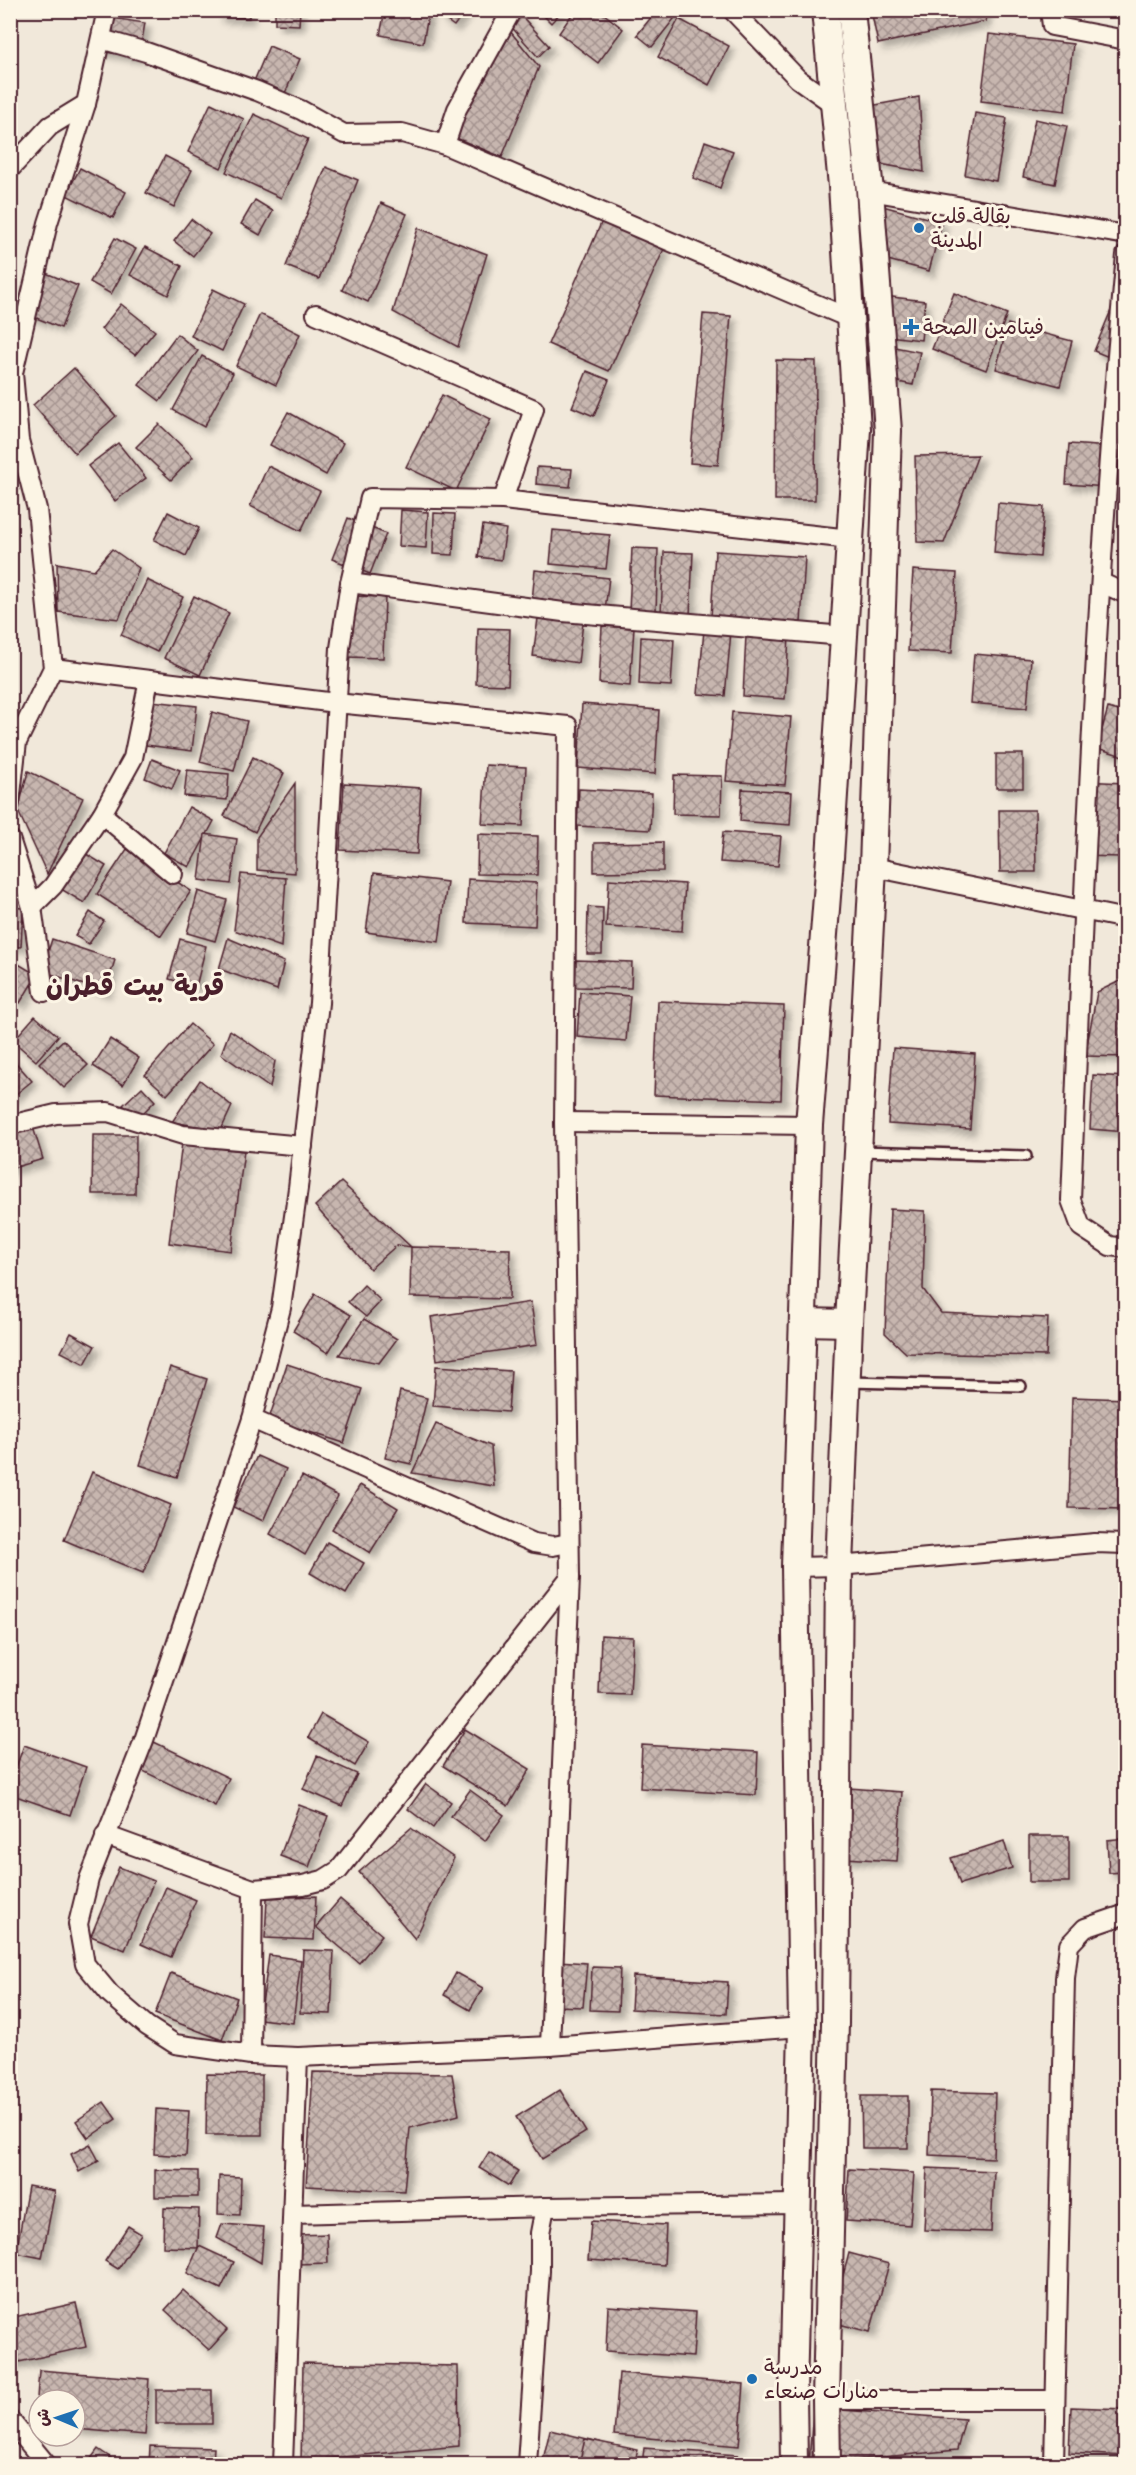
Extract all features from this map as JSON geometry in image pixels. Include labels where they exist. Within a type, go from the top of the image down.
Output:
[{"type":"street","points":[[10,803],[17,742],[53,668],[37,509],[19,440],[13,373],[48,223],[86,105],[107,10]]},
{"type":"street","points":[[445,145],[457,109],[512,10]]},
{"type":"street","points":[[732,10],[798,79],[833,105]]},
{"type":"street","points":[[795,2464],[802,2027],[795,1567],[809,1125],[830,858],[857,429],[842,186],[825,10]]},
{"type":"street","points":[[827,2464],[826,2400],[835,2024],[839,1566],[857,1151],[873,867],[888,431],[870,191],[851,10]]},
{"type":"street","points":[[1050,10],[1052,26],[1125,40]]},
{"type":"street","points":[[101,39],[146,52],[257,92],[301,110],[344,134],[381,136],[402,133],[445,145],[851,319]]},
{"type":"street","points":[[10,169],[50,126],[86,105]]},
{"type":"street","points":[[842,186],[1125,235]]},
{"type":"street","points":[[1125,255],[1120,377],[1102,583],[1083,909],[1071,1200],[1081,1227],[1110,1246],[1125,1248]]},
{"type":"street","points":[[316,314],[534,409],[503,500]]},
{"type":"street","points":[[802,2027],[550,2046],[298,2057],[251,2055],[176,2044],[147,2026],[110,1994],[85,1964],[78,1924],[89,1879],[144,1740],[252,1419],[281,1308],[303,1146],[319,1003],[340,648],[350,583],[370,498],[503,500],[850,539]]},
{"type":"street","points":[[350,583],[563,612],[844,636]]},
{"type":"street","points":[[1102,583],[1125,594]]},
{"type":"street","points":[[53,668],[336,703],[568,726],[564,1122],[570,1577],[550,2046]]},
{"type":"street","points":[[32,907],[53,886],[102,814],[133,758],[149,680]]},
{"type":"street","points":[[102,814],[172,873]]},
{"type":"street","points":[[10,839],[32,907],[44,992]]},
{"type":"street","points":[[830,858],[1125,919]]},
{"type":"street","points":[[10,1125],[56,1114],[108,1112],[183,1135],[303,1146]]},
{"type":"street","points":[[564,1122],[809,1125]]},
{"type":"street","points":[[803,1322],[849,1323]]},
{"type":"street","points":[[252,1419],[534,1543],[554,1546],[569,1543]]},
{"type":"street","points":[[795,1567],[839,1566],[1095,1543],[1125,1544]]},
{"type":"street","points":[[105,1835],[254,1890],[303,1885],[323,1880],[339,1870],[570,1577]]},
{"type":"street","points":[[251,2055],[254,1890]]},
{"type":"street","points":[[1054,2464],[1065,1978],[1069,1945],[1086,1928],[1125,1914]]},
{"type":"street","points":[[283,2464],[298,2057]]},
{"type":"street","points":[[293,2214],[545,2207],[798,2204]]},
{"type":"street","points":[[527,2464],[540,2271],[540,2233],[545,2207]]},
{"type":"street","points":[[826,2400],[1054,2400]]},
{"type":"street","points":[[10,2420],[46,2464]]},
{"type":"lane","points":[[857,1151],[1026,1156]]},
{"type":"lane","points":[[846,1382],[1022,1386]]},
{"type":"building","points":[[218,10],[249,10],[249,18],[218,17]]},
{"type":"building","points":[[275,10],[300,10],[299,25],[275,24]]},
{"type":"building","points":[[385,10],[429,10],[423,43],[380,35]]},
{"type":"building","points":[[442,10],[466,10],[454,26],[439,15]]},
{"type":"building","points":[[538,10],[563,10],[551,23]]},
{"type":"building","points":[[575,10],[599,10],[623,29],[598,63],[559,33]]},
{"type":"building","points":[[657,10],[681,10],[652,47],[637,35]]},
{"type":"building","points":[[871,10],[984,10],[986,21],[878,44]]},
{"type":"building","points":[[519,13],[549,46],[538,57],[508,23]]},
{"type":"building","points":[[100,16],[145,23],[139,58],[94,50]]},
{"type":"building","points":[[679,19],[729,46],[709,85],[658,57]]},
{"type":"building","points":[[510,31],[539,67],[502,157],[444,133]]},
{"type":"building","points":[[989,34],[1073,44],[1065,111],[981,101]]},
{"type":"building","points":[[269,46],[300,59],[282,100],[252,86]]},
{"type":"building","points":[[919,97],[924,172],[842,157],[837,112]]},
{"type":"building","points":[[211,103],[244,119],[221,168],[188,152]]},
{"type":"building","points":[[975,113],[1007,118],[996,181],[965,175]]},
{"type":"building","points":[[254,114],[308,139],[281,198],[226,172]]},
{"type":"building","points":[[1035,119],[1067,126],[1055,184],[1023,177]]},
{"type":"building","points":[[705,141],[733,151],[720,188],[693,178]]},
{"type":"building","points":[[165,156],[192,170],[174,207],[146,193]]},
{"type":"building","points":[[326,167],[358,180],[319,279],[286,266]]},
{"type":"building","points":[[80,168],[126,192],[113,218],[66,195]]},
{"type":"building","points":[[255,200],[273,211],[260,235],[241,224]]},
{"type":"building","points":[[868,202],[942,222],[929,271],[854,251]]},
{"type":"building","points":[[381,203],[407,214],[368,302],[342,290]]},
{"type":"building","points":[[191,219],[210,234],[193,256],[174,241]]},
{"type":"building","points":[[602,221],[664,249],[609,371],[548,344]]},
{"type":"building","points":[[418,228],[487,254],[458,347],[393,312]]},
{"type":"building","points":[[115,238],[136,249],[111,294],[90,282]]},
{"type":"building","points":[[145,247],[182,266],[168,295],[130,275]]},
{"type":"building","points":[[36,269],[78,286],[61,328],[19,311]]},
{"type":"building","points":[[1126,274],[1126,364],[1094,351]]},
{"type":"building","points":[[213,289],[244,304],[222,351],[191,336]]},
{"type":"building","points":[[954,293],[1007,314],[986,370],[932,349]]},
{"type":"building","points":[[876,295],[925,301],[921,340],[872,334]]},
{"type":"building","points":[[121,304],[155,331],[135,355],[101,329]]},
{"type":"building","points":[[260,314],[300,334],[276,385],[236,366]]},
{"type":"building","points":[[703,314],[731,316],[718,465],[690,463]]},
{"type":"building","points":[[1008,324],[1072,341],[1060,386],[996,369]]},
{"type":"building","points":[[177,334],[198,351],[160,401],[139,385]]},
{"type":"building","points":[[875,343],[920,352],[913,385],[869,376]]},
{"type":"building","points":[[202,356],[233,373],[204,427],[173,410]]},
{"type":"building","points":[[776,360],[816,361],[815,500],[775,500]]},
{"type":"building","points":[[74,368],[116,416],[75,453],[33,405]]},
{"type":"building","points":[[587,371],[609,380],[594,416],[572,407]]},
{"type":"building","points":[[442,395],[491,419],[456,491],[406,467]]},
{"type":"building","points":[[288,412],[343,443],[326,475],[270,445]]},
{"type":"building","points":[[159,424],[193,457],[171,480],[136,447]]},
{"type":"building","points":[[118,443],[146,478],[115,501],[88,466]]},
{"type":"building","points":[[1069,444],[1124,448],[1121,488],[1066,484]]},
{"type":"building","points":[[978,455],[944,543],[917,542],[915,456]]},
{"type":"building","points":[[268,466],[320,491],[301,531],[250,506]]},
{"type":"building","points":[[537,467],[572,469],[570,487],[536,484]]},
{"type":"building","points":[[998,503],[1044,507],[1040,557],[994,553]]},
{"type":"building","points":[[401,510],[428,512],[426,548],[399,546]]},
{"type":"building","points":[[168,512],[199,528],[186,556],[154,540]]},
{"type":"building","points":[[434,513],[455,514],[453,555],[433,554]]},
{"type":"building","points":[[348,518],[386,534],[370,574],[332,559]]},
{"type":"building","points":[[483,525],[506,529],[501,560],[478,557]]},
{"type":"building","points":[[553,530],[610,535],[606,569],[550,564]]},
{"type":"building","points":[[632,548],[658,549],[656,612],[629,611]]},
{"type":"building","points":[[112,549],[139,568],[119,619],[58,612],[57,563],[94,570]]},
{"type":"building","points":[[715,551],[805,557],[801,623],[711,617]]},
{"type":"building","points":[[664,552],[693,553],[690,615],[661,613]]},
{"type":"building","points":[[535,570],[609,578],[605,610],[532,601]]},
{"type":"building","points":[[913,570],[957,573],[952,653],[908,651]]},
{"type":"building","points":[[147,580],[183,597],[157,652],[121,635]]},
{"type":"building","points":[[194,596],[229,613],[200,675],[164,658]]},
{"type":"building","points":[[349,596],[385,597],[383,658],[346,657]]},
{"type":"building","points":[[538,618],[583,623],[578,663],[533,656]]},
{"type":"building","points":[[602,626],[634,628],[630,686],[599,683]]},
{"type":"building","points":[[478,628],[510,629],[508,685],[476,684]]},
{"type":"building","points":[[704,630],[731,632],[725,696],[698,694]]},
{"type":"building","points":[[746,635],[789,638],[785,699],[743,696]]},
{"type":"building","points":[[641,637],[674,639],[671,686],[639,684]]},
{"type":"building","points":[[974,654],[1031,659],[1027,708],[970,703]]},
{"type":"building","points":[[151,701],[197,706],[192,751],[146,745]]},
{"type":"building","points":[[582,704],[659,710],[655,774],[578,768]]},
{"type":"building","points":[[1108,708],[1126,713],[1126,757],[1097,748]]},
{"type":"building","points":[[212,712],[247,721],[234,771],[200,762]]},
{"type":"building","points":[[732,712],[791,717],[785,785],[726,781]]},
{"type":"building","points":[[996,754],[1023,754],[1023,788],[996,788]]},
{"type":"building","points":[[253,757],[284,773],[255,832],[224,816]]},
{"type":"building","points":[[152,759],[180,770],[172,789],[145,778]]},
{"type":"building","points":[[486,765],[526,767],[523,826],[482,824]]},
{"type":"building","points":[[187,770],[229,774],[227,800],[184,796]]},
{"type":"building","points":[[28,771],[83,798],[47,874],[18,811]]},
{"type":"building","points":[[674,775],[722,776],[721,815],[673,814]]},
{"type":"building","points":[[1083,781],[1124,783],[1121,857],[1080,856]]},
{"type":"building","points":[[295,783],[295,873],[257,870],[257,837]]},
{"type":"building","points":[[344,783],[421,788],[417,854],[340,850]]},
{"type":"building","points":[[579,789],[652,793],[650,830],[577,826]]},
{"type":"building","points":[[742,789],[792,792],[790,825],[740,821]]},
{"type":"building","points":[[189,807],[214,821],[189,867],[164,853]]},
{"type":"building","points":[[999,810],[1035,810],[1036,872],[1000,872]]},
{"type":"building","points":[[723,832],[781,836],[778,866],[720,862]]},
{"type":"building","points":[[205,834],[237,839],[231,884],[199,880]]},
{"type":"building","points":[[478,834],[538,836],[537,875],[477,874]]},
{"type":"building","points":[[663,842],[663,871],[594,872],[594,843]]},
{"type":"building","points":[[127,849],[191,891],[161,936],[97,894]]},
{"type":"building","points":[[83,852],[106,866],[84,903],[61,889]]},
{"type":"building","points":[[374,873],[447,882],[439,942],[366,932]]},
{"type":"building","points":[[241,874],[286,878],[281,947],[234,930]]},
{"type":"building","points":[[468,879],[537,883],[535,926],[466,923]]},
{"type":"building","points":[[609,879],[685,884],[682,931],[606,927]]},
{"type":"building","points":[[198,891],[227,900],[215,941],[187,933]]},
{"type":"building","points":[[10,907],[23,908],[21,947],[10,946]]},
{"type":"building","points":[[588,907],[603,908],[602,954],[587,954]]},
{"type":"building","points":[[90,912],[104,921],[89,944],[75,936]]},
{"type":"building","points":[[228,938],[284,962],[277,990],[219,969]]},
{"type":"building","points":[[52,939],[115,960],[105,992],[42,971]]},
{"type":"building","points":[[180,939],[206,946],[196,987],[169,979]]},
{"type":"building","points":[[10,959],[37,975],[20,1003],[10,997]]},
{"type":"building","points":[[576,960],[632,962],[631,988],[575,987]]},
{"type":"building","points":[[1126,978],[1126,1057],[1085,1056],[1097,992]]},
{"type":"building","points":[[580,992],[630,996],[626,1041],[577,1037]]},
{"type":"building","points":[[658,1001],[784,1006],[781,1100],[654,1095]]},
{"type":"building","points":[[35,1016],[58,1036],[36,1061],[13,1041]]},
{"type":"building","points":[[190,1024],[213,1044],[167,1095],[145,1075]]},
{"type":"building","points":[[230,1030],[275,1061],[270,1088],[221,1054]]},
{"type":"building","points":[[110,1039],[139,1058],[123,1085],[93,1066]]},
{"type":"building","points":[[63,1040],[88,1065],[64,1088],[39,1063]]},
{"type":"building","points":[[893,1048],[975,1054],[970,1129],[888,1124]]},
{"type":"building","points":[[10,1056],[32,1081],[10,1099]]},
{"type":"building","points":[[1093,1075],[1126,1077],[1126,1132],[1090,1129]]},
{"type":"building","points":[[200,1080],[232,1106],[221,1130],[172,1122]]},
{"type":"building","points":[[142,1087],[155,1101],[137,1119],[123,1105]]},
{"type":"building","points":[[33,1127],[43,1159],[10,1169],[10,1134]]},
{"type":"building","points":[[93,1135],[136,1135],[135,1194],[92,1194]]},
{"type":"building","points":[[182,1143],[244,1151],[231,1251],[169,1243]]},
{"type":"building","points":[[341,1182],[411,1247],[397,1245],[370,1269],[315,1206]]},
{"type":"building","points":[[890,1209],[925,1211],[923,1289],[941,1313],[1048,1318],[1046,1356],[906,1353],[885,1333]]},
{"type":"building","points":[[411,1247],[510,1249],[509,1299],[410,1297]]},
{"type":"building","points":[[364,1285],[381,1301],[366,1317],[348,1302]]},
{"type":"building","points":[[315,1294],[351,1315],[328,1353],[293,1331]]},
{"type":"building","points":[[531,1302],[537,1345],[437,1360],[431,1317]]},
{"type":"building","points":[[364,1319],[397,1339],[379,1363],[339,1355]]},
{"type":"building","points":[[71,1333],[95,1346],[85,1364],[61,1352]]},
{"type":"building","points":[[287,1364],[362,1389],[344,1443],[269,1419]]},
{"type":"building","points":[[436,1366],[511,1371],[508,1412],[433,1406]]},
{"type":"building","points":[[170,1367],[207,1379],[177,1477],[140,1465]]},
{"type":"building","points":[[400,1391],[427,1398],[411,1464],[385,1458]]},
{"type":"building","points":[[1072,1397],[1126,1399],[1126,1509],[1069,1508]]},
{"type":"building","points":[[436,1424],[491,1446],[494,1486],[412,1473]]},
{"type":"building","points":[[257,1456],[286,1469],[263,1521],[233,1507]]},
{"type":"building","points":[[92,1472],[171,1505],[143,1573],[64,1540]]},
{"type":"building","points":[[302,1476],[338,1496],[305,1555],[270,1534]]},
{"type":"building","points":[[360,1485],[398,1508],[370,1553],[332,1529]]},
{"type":"building","points":[[327,1542],[364,1563],[346,1594],[310,1573]]},
{"type":"building","points":[[601,1635],[633,1637],[630,1695],[599,1694]]},
{"type":"building","points":[[321,1714],[369,1742],[355,1766],[308,1738]]},
{"type":"building","points":[[465,1729],[530,1769],[508,1806],[443,1766]]},
{"type":"building","points":[[154,1742],[229,1778],[215,1806],[141,1770]]},
{"type":"building","points":[[24,1745],[86,1767],[70,1815],[10,1794],[10,1784]]},
{"type":"building","points":[[642,1745],[758,1752],[756,1795],[640,1788]]},
{"type":"building","points":[[317,1756],[357,1774],[342,1806],[303,1789]]},
{"type":"building","points":[[426,1784],[451,1802],[433,1828],[408,1809]]},
{"type":"building","points":[[849,1788],[902,1792],[897,1861],[844,1858]]},
{"type":"building","points":[[470,1790],[504,1815],[485,1841],[451,1816]]},
{"type":"building","points":[[299,1805],[328,1816],[309,1867],[280,1856]]},
{"type":"building","points":[[411,1828],[454,1858],[415,1939],[359,1872]]},
{"type":"building","points":[[1029,1836],[1069,1836],[1069,1882],[1029,1882]]},
{"type":"building","points":[[1126,1838],[1126,1872],[1109,1873],[1107,1840]]},
{"type":"building","points":[[1004,1841],[1012,1868],[960,1884],[951,1858]]},
{"type":"building","points":[[119,1867],[154,1881],[125,1950],[91,1936]]},
{"type":"building","points":[[166,1887],[196,1900],[171,1957],[141,1944]]},
{"type":"building","points":[[316,1896],[314,1940],[265,1938],[267,1898]]},
{"type":"building","points":[[340,1899],[382,1935],[359,1963],[316,1927]]},
{"type":"building","points":[[303,1950],[334,1951],[331,2014],[300,2013]]},
{"type":"building","points":[[269,1955],[301,1960],[293,2023],[260,2019]]},
{"type":"building","points":[[558,1961],[587,1963],[583,2007],[555,2006]]},
{"type":"building","points":[[592,1967],[620,1968],[618,2011],[590,2010]]},
{"type":"building","points":[[171,1973],[237,1998],[222,2040],[155,2014]]},
{"type":"building","points":[[456,1973],[483,1988],[470,2010],[444,1995]]},
{"type":"building","points":[[633,1976],[728,1982],[726,2014],[631,2009]]},
{"type":"building","points":[[313,2072],[452,2074],[459,2115],[410,2128],[404,2191],[306,2186]]},
{"type":"building","points":[[207,2074],[262,2075],[262,2135],[206,2135]]},
{"type":"building","points":[[560,2090],[586,2132],[542,2159],[516,2117]]},
{"type":"building","points":[[931,2091],[995,2093],[993,2158],[929,2155]]},
{"type":"building","points":[[861,2096],[908,2096],[908,2148],[862,2148]]},
{"type":"building","points":[[104,2102],[116,2119],[88,2138],[76,2121]]},
{"type":"building","points":[[156,2109],[189,2111],[186,2156],[154,2154]]},
{"type":"building","points":[[90,2144],[99,2161],[79,2172],[71,2154]]},
{"type":"building","points":[[489,2152],[518,2171],[509,2186],[479,2168]]},
{"type":"building","points":[[927,2168],[994,2171],[991,2232],[924,2230]]},
{"type":"building","points":[[849,2169],[914,2173],[910,2225],[846,2221]]},
{"type":"building","points":[[155,2170],[198,2171],[198,2197],[155,2197]]},
{"type":"building","points":[[219,2176],[241,2177],[240,2215],[218,2214]]},
{"type":"building","points":[[28,2186],[55,2191],[42,2258],[16,2253]]},
{"type":"building","points":[[164,2208],[199,2209],[198,2248],[163,2247]]},
{"type":"building","points":[[591,2221],[666,2225],[664,2265],[588,2260]]},
{"type":"building","points":[[222,2224],[264,2227],[261,2263],[217,2238]]},
{"type":"building","points":[[128,2226],[141,2234],[118,2269],[105,2261]]},
{"type":"building","points":[[327,2234],[328,2263],[298,2264],[298,2235]]},
{"type":"building","points":[[199,2246],[234,2262],[221,2289],[187,2273]]},
{"type":"building","points":[[849,2253],[889,2264],[870,2332],[831,2322]]},
{"type":"building","points":[[183,2290],[227,2330],[209,2350],[165,2310]]},
{"type":"building","points":[[76,2303],[86,2347],[10,2364],[10,2318]]},
{"type":"building","points":[[608,2306],[696,2312],[693,2357],[606,2351]]},
{"type":"building","points":[[303,2363],[458,2366],[459,2446],[301,2461]]},
{"type":"building","points":[[39,2370],[149,2379],[145,2435],[87,2430],[87,2388],[38,2388]]},
{"type":"building","points":[[619,2373],[744,2384],[739,2446],[614,2435]]},
{"type":"building","points":[[156,2390],[212,2390],[212,2424],[156,2424]]},
{"type":"building","points":[[1071,2407],[1126,2409],[1126,2456],[1069,2453]]},
{"type":"building","points":[[813,2408],[965,2419],[957,2450],[809,2464]]},
{"type":"building","points":[[550,2430],[600,2442],[595,2464],[542,2464]]},
{"type":"building","points":[[585,2439],[638,2450],[634,2464],[579,2464]]},
{"type":"building","points":[[150,2446],[214,2448],[213,2464],[149,2464]]},
{"type":"building","points":[[644,2448],[738,2455],[737,2464],[642,2464]]},
{"type":"building","points":[[98,2449],[120,2464],[87,2464]]},
{"type":"place","name":"بقالة قلب المدينة","points":[[919,228]]},
{"type":"place","name":"فيتامين الصحة","points":[[911,327]]},
{"type":"place","name":"مدرسة منارات صنعاء","points":[[752,2379]]},
{"type":"district","name":"قرية بيت قطران","points":[[135,986]]}]
